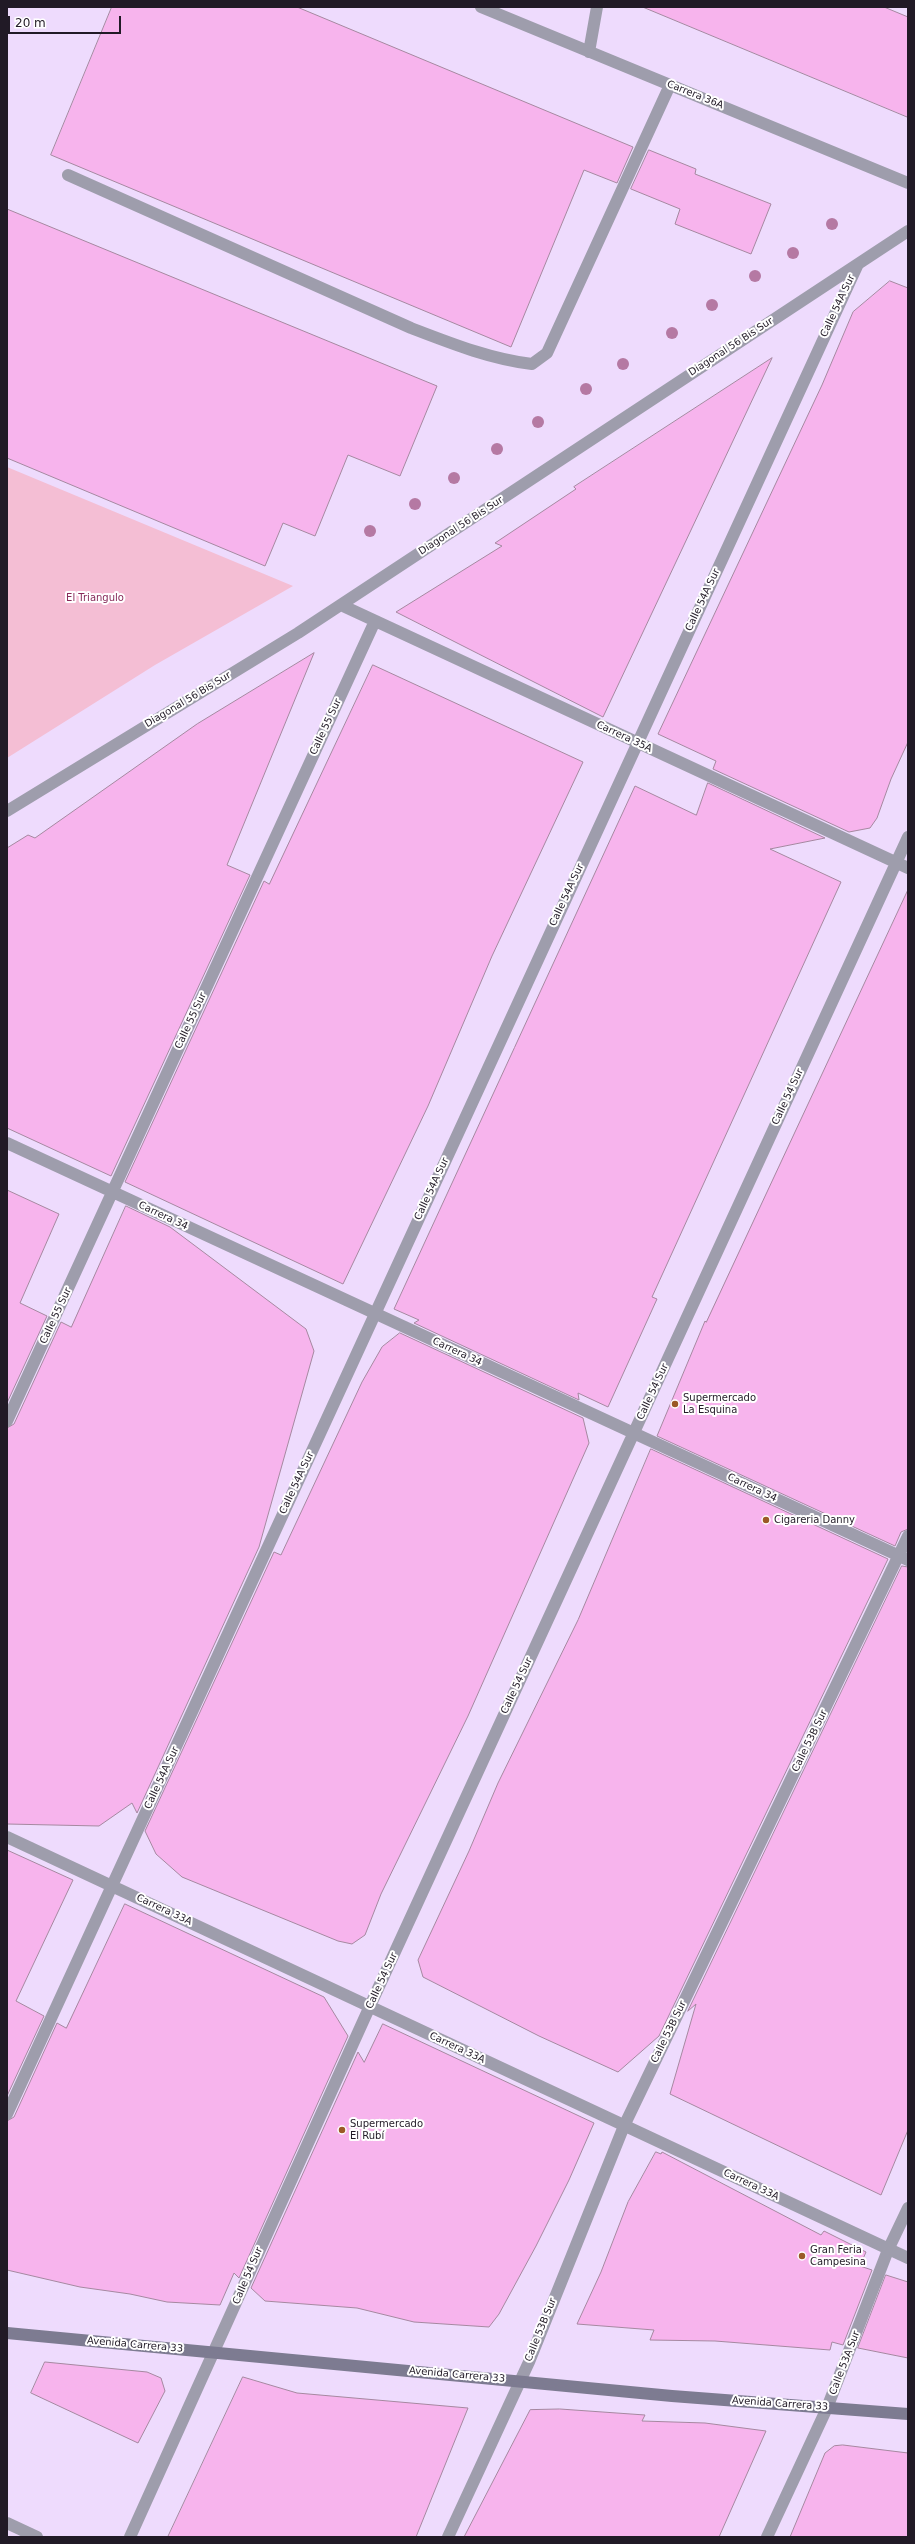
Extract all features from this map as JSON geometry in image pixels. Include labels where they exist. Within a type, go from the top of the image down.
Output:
[{"type":"main road","name":"Avenida Carrera 33","points":[[7,2333],[519,2381],[908,2414]]},
{"type":"street","name":"Carrera 36A","points":[[481,7],[908,183]]},
{"type":"street","points":[[589,52],[597,7]]},
{"type":"street","points":[[68,175],[404,325],[456,346],[515,362],[532,364],[547,353],[670,85]]},
{"type":"street","name":"Diagonal 56 Bis Sur","points":[[7,811],[341,605],[908,231]]},
{"type":"street","name":"Calle 54A Sur","points":[[7,2114],[858,264]]},
{"type":"street","name":"Carrera 35A","points":[[341,605],[908,868]]},
{"type":"street","name":"Calle 55 Sur","points":[[7,1421],[375,621]]},
{"type":"street","name":"Calle 54 Sur","points":[[130,2537],[370,2006],[908,837]]},
{"type":"street","name":"Carrera 34","points":[[7,1143],[904,1558]]},
{"type":"street","name":"Calle 53B Sur","points":[[448,2537],[519,2381],[624,2126],[904,1558],[908,1536]]},
{"type":"street","name":"Carrera 33A","points":[[7,1837],[888,2250],[908,2258]]},
{"type":"street","name":"Calle 53A Sur","points":[[767,2537],[827,2408],[888,2250],[908,2208]]},
{"type":"street","points":[[7,2523],[37,2537]]},
{"type":"green space","name":"El Triangulo","points":[[7,467],[293,586],[155,665],[7,758]]},
{"type":"building","points":[[112,7],[297,7],[633,147],[617,183],[584,170],[511,347],[51,155]]},
{"type":"building","points":[[643,7],[884,7],[908,17],[908,117]]},
{"type":"building","points":[[649,150],[696,169],[695,174],[771,204],[751,254],[675,224],[680,209],[631,189]]},
{"type":"building","points":[[7,209],[437,386],[400,476],[348,455],[315,536],[283,523],[265,566],[7,458]]},
{"type":"building","points":[[890,281],[908,288],[908,742],[891,779],[877,818],[870,828],[849,832],[713,769],[716,761],[658,734],[822,385],[853,312]]},
{"type":"building","points":[[772,358],[603,717],[396,612],[502,546],[495,543],[576,489],[574,487]]},
{"type":"building","points":[[314,653],[227,865],[250,875],[111,1176],[7,1128],[7,848],[28,835],[35,838],[197,724]]},
{"type":"building","points":[[373,665],[583,762],[492,956],[428,1106],[343,1284],[125,1182],[264,881],[269,884]]},
{"type":"building","points":[[708,783],[825,838],[770,849],[841,882],[652,1297],[657,1299],[608,1407],[578,1393],[579,1400],[414,1323],[419,1320],[394,1309],[635,786],[696,815]]},
{"type":"building","points":[[908,890],[908,1529],[901,1532],[895,1546],[657,1436],[705,1321],[706,1322]]},
{"type":"building","points":[[7,1190],[59,1214],[20,1303],[47,1316],[7,1403]]},
{"type":"building","points":[[126,1206],[170,1227],[306,1329],[314,1351],[259,1547],[137,1813],[132,1803],[99,1826],[7,1824],[7,1428],[14,1424],[61,1322],[71,1327]]},
{"type":"building","points":[[400,1333],[583,1418],[589,1443],[468,1716],[381,1894],[365,1935],[352,1944],[338,1941],[182,1877],[156,1854],[145,1831],[274,1552],[281,1555],[362,1382],[382,1347]]},
{"type":"building","points":[[651,1449],[888,1559],[659,2036],[618,2072],[539,2036],[423,1977],[418,1960],[469,1851],[498,1783],[578,1620]]},
{"type":"building","points":[[902,1566],[908,1567],[908,2130],[881,2195],[670,2094],[696,2004],[688,2011]]},
{"type":"building","points":[[7,1850],[73,1880],[16,2001],[44,2016],[7,2096]]},
{"type":"building","points":[[125,1904],[324,1997],[348,2036],[239,2278],[234,2273],[220,2305],[167,2302],[130,2294],[80,2287],[7,2270],[7,2121],[14,2117],[57,2023],[66,2028]]},
{"type":"building","points":[[383,2024],[594,2123],[569,2180],[536,2246],[499,2314],[489,2327],[414,2322],[357,2308],[265,2301],[251,2288],[358,2052],[364,2062]]},
{"type":"building","points":[[656,2152],[661,2154],[662,2152],[821,2235],[824,2231],[866,2252],[860,2266],[872,2270],[843,2345],[832,2342],[830,2350],[715,2341],[650,2340],[654,2330],[577,2324],[601,2272],[628,2202]]},
{"type":"building","points":[[886,2275],[908,2282],[908,2358],[858,2348]]},
{"type":"building","points":[[45,2362],[147,2372],[161,2378],[165,2391],[138,2443],[31,2393]]},
{"type":"building","points":[[243,2377],[297,2393],[468,2408],[416,2537],[168,2537]]},
{"type":"building","points":[[560,2409],[645,2415],[642,2421],[705,2423],[766,2431],[719,2537],[464,2537],[530,2410]]},
{"type":"building","points":[[843,2445],[908,2453],[908,2537],[790,2537],[825,2453],[834,2446]]},
{"type":"place","name":"Supermercado La Esquina","points":[[675,1404]]},
{"type":"place","name":"Cigareria Danny","points":[[766,1520]]},
{"type":"place","name":"Supermercado El Rubí","points":[[342,2130]]},
{"type":"place","name":"Gran Feria Campesina","points":[[802,2256]]}]
